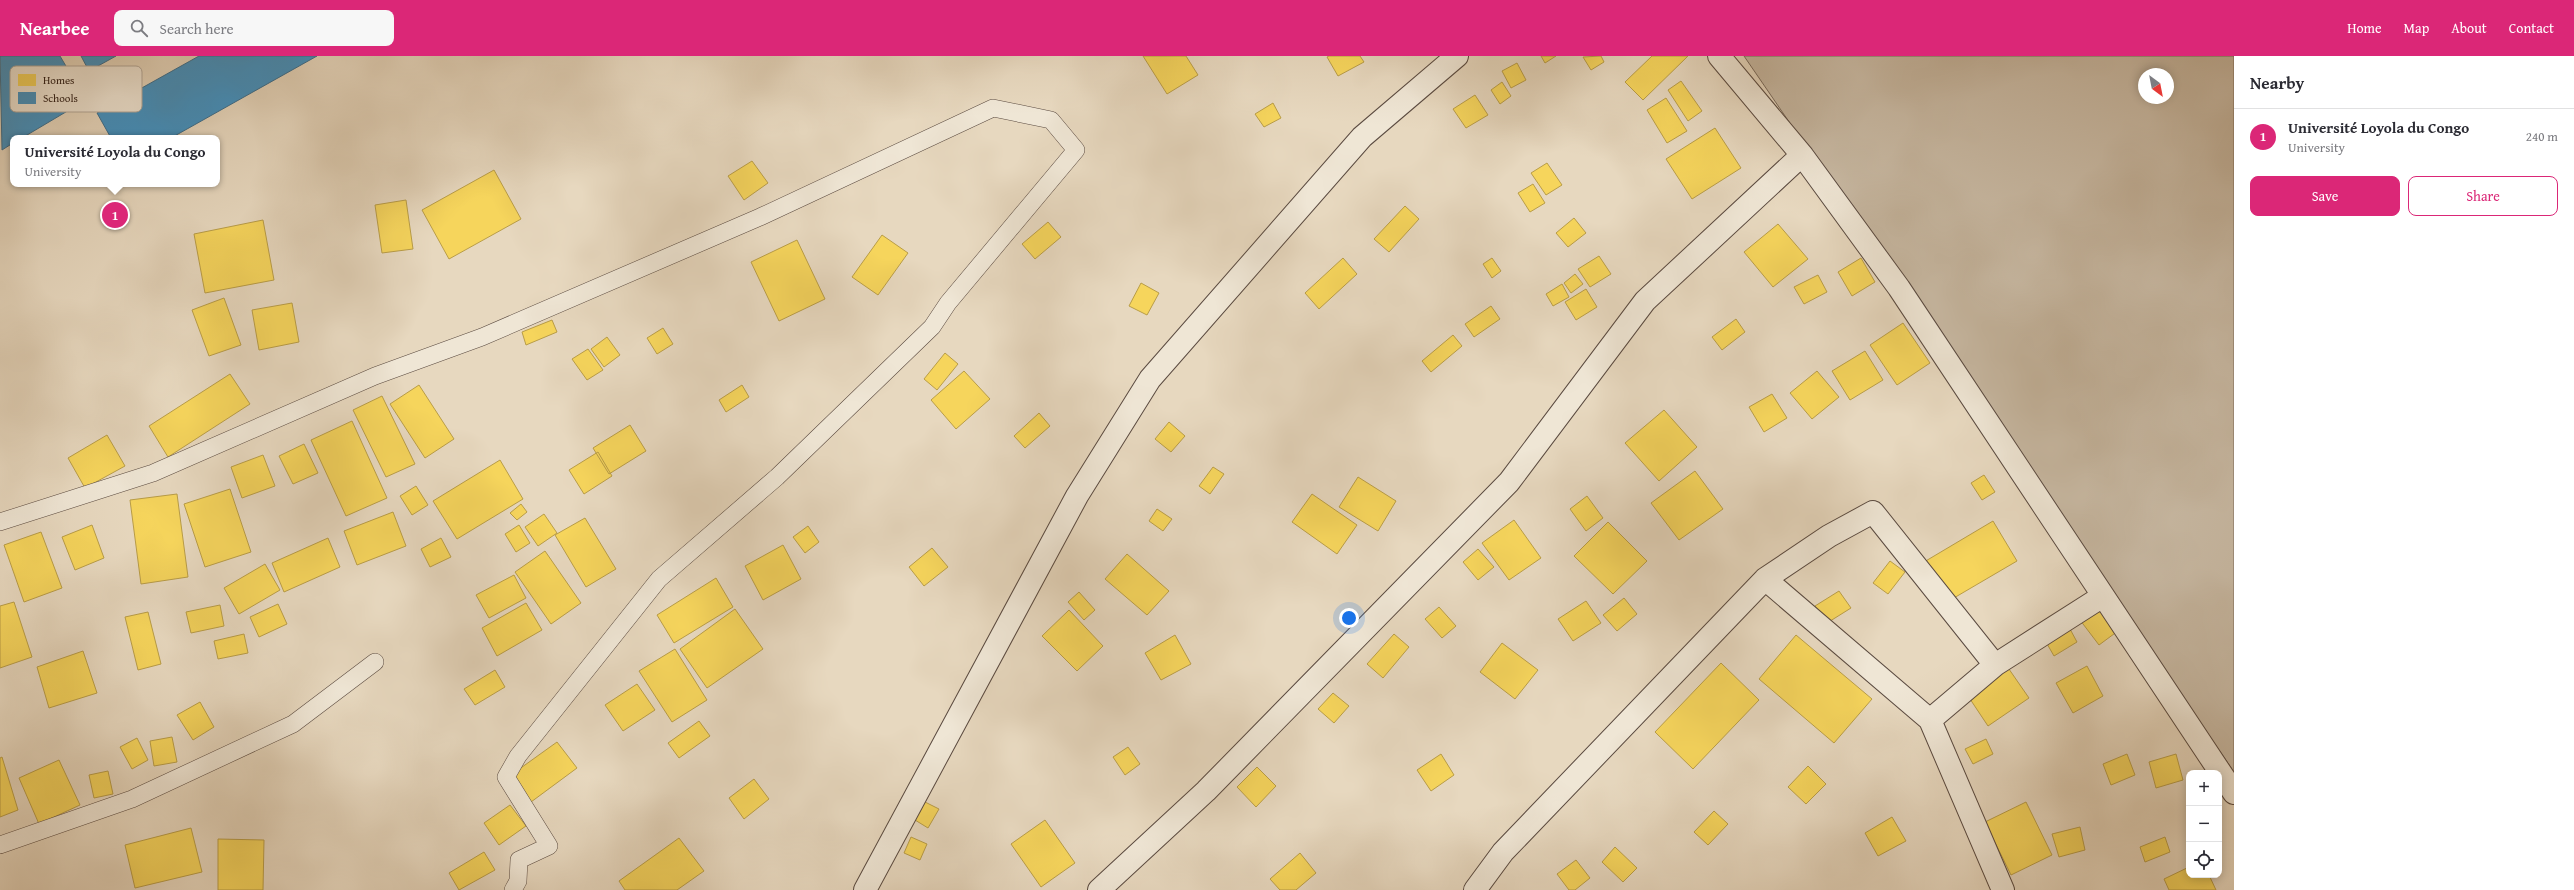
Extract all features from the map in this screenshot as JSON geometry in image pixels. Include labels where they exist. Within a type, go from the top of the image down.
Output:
[{"type":"street","points":[[865,890],[1077,496],[1150,379],[1362,137],[1457,56]]},
{"type":"street","points":[[1719,56],[1802,155],[1899,288],[2234,793]]},
{"type":"street","points":[[1099,890],[1206,791],[1509,482],[1645,301],[1802,155]]},
{"type":"street","points":[[1475,890],[1503,852],[1765,579],[1829,536],[1873,512],[1995,665]]},
{"type":"street","points":[[1765,579],[1930,720],[2003,890]]},
{"type":"street","points":[[1930,720],[1995,665],[2103,596]]},
{"type":"lane","points":[[0,522],[153,473],[375,376],[482,337],[760,217],[993,108],[1051,120],[1076,150],[948,303],[932,327],[777,477],[660,579],[518,756],[506,777],[549,846],[519,860],[518,881],[513,890]]},
{"type":"lane","points":[[0,845],[132,799],[294,724],[375,662]]},
{"type":"shaded area","points":[[1744,56],[2234,56],[2234,772]]},
{"type":"building: Homes","points":[[1143,56],[1186,56],[1198,75],[1167,94]]},
{"type":"building: Homes","points":[[1360,56],[1364,62],[1338,76],[1327,57]]},
{"type":"building: Homes","points":[[1541,56],[1556,56],[1545,63]]},
{"type":"building: Homes","points":[[1601,56],[1604,62],[1591,70],[1583,57]]},
{"type":"building: Homes","points":[[1652,56],[1688,56],[1643,100],[1625,82]]},
{"type":"building: Homes","points":[[1517,63],[1526,80],[1511,88],[1502,71]]},
{"type":"building: Homes","points":[[1681,81],[1702,111],[1688,121],[1668,90]]},
{"type":"building: Homes","points":[[1502,82],[1511,96],[1500,104],[1491,90]]},
{"type":"building: Homes","points":[[1475,95],[1488,115],[1466,128],[1453,109]]},
{"type":"building: Homes","points":[[1666,98],[1687,131],[1667,143],[1647,110]]},
{"type":"building: Homes","points":[[1273,103],[1281,118],[1264,127],[1255,114]]},
{"type":"building: Homes","points":[[1715,128],[1741,168],[1692,199],[1666,159]]},
{"type":"building: Homes","points":[[752,161],[768,183],[744,200],[728,176]]},
{"type":"building: Homes","points":[[1547,163],[1562,185],[1546,195],[1531,173]]},
{"type":"building: Homes","points":[[494,170],[521,219],[449,259],[422,210]]},
{"type":"building: Homes","points":[[1533,184],[1545,203],[1530,212],[1518,193]]},
{"type":"building: Homes","points":[[406,200],[413,249],[382,253],[375,205]]},
{"type":"building: Homes","points":[[1405,206],[1419,219],[1389,252],[1374,239]]},
{"type":"building: Homes","points":[[1574,218],[1586,233],[1568,247],[1556,233]]},
{"type":"building: Homes","points":[[263,220],[274,280],[205,293],[194,234]]},
{"type":"building: Homes","points":[[1048,222],[1061,237],[1035,259],[1022,244]]},
{"type":"building: Homes","points":[[1778,224],[1808,259],[1773,287],[1744,252]]},
{"type":"building: Homes","points":[[882,235],[908,253],[878,295],[852,277]]},
{"type":"building: Homes","points":[[797,240],[825,299],[779,321],[751,262]]},
{"type":"building: Homes","points":[[1599,256],[1611,274],[1590,287],[1578,269]]},
{"type":"building: Homes","points":[[1343,258],[1357,274],[1319,309],[1305,293]]},
{"type":"building: Homes","points":[[1492,258],[1501,271],[1492,278],[1483,264]]},
{"type":"building: Homes","points":[[1861,258],[1875,282],[1852,296],[1838,272]]},
{"type":"building: Homes","points":[[1575,274],[1583,284],[1571,293],[1564,283]]},
{"type":"building: Homes","points":[[1818,275],[1827,292],[1804,304],[1794,287]]},
{"type":"building: Homes","points":[[1141,283],[1159,293],[1147,315],[1129,306]]},
{"type":"building: Homes","points":[[1562,284],[1569,297],[1553,306],[1546,294]]},
{"type":"building: Homes","points":[[1586,289],[1597,307],[1576,320],[1565,302]]},
{"type":"building: Homes","points":[[224,298],[241,345],[209,356],[192,310]]},
{"type":"building: Homes","points":[[292,303],[299,342],[259,350],[252,310]]},
{"type":"building: Homes","points":[[1491,306],[1500,319],[1474,337],[1465,324]]},
{"type":"building: Homes","points":[[1736,319],[1745,332],[1722,350],[1712,337]]},
{"type":"building: Homes","points":[[552,320],[557,332],[526,345],[522,332]]},
{"type":"building: Homes","points":[[1903,323],[1930,363],[1897,385],[1870,345]]},
{"type":"building: Homes","points":[[663,328],[673,344],[657,354],[647,338]]},
{"type":"building: Homes","points":[[1453,335],[1462,346],[1431,372],[1422,361]]},
{"type":"building: Homes","points":[[607,337],[620,355],[604,367],[591,349]]},
{"type":"building: Homes","points":[[588,349],[603,370],[587,380],[572,359]]},
{"type":"building: Homes","points":[[1865,351],[1883,380],[1850,400],[1832,371]]},
{"type":"building: Homes","points":[[945,353],[958,364],[937,390],[924,379]]},
{"type":"building: Homes","points":[[964,371],[990,399],[956,429],[931,400]]},
{"type":"building: Homes","points":[[1817,371],[1839,397],[1812,419],[1790,393]]},
{"type":"building: Homes","points":[[230,374],[250,404],[168,457],[149,426]]},
{"type":"building: Homes","points":[[419,385],[454,439],[425,458],[390,404]]},
{"type":"building: Homes","points":[[742,385],[749,397],[726,412],[719,400]]},
{"type":"building: Homes","points":[[1772,394],[1787,418],[1764,432],[1749,407]]},
{"type":"building: Homes","points":[[382,396],[415,464],[386,477],[353,410]]},
{"type":"building: Homes","points":[[1664,410],[1697,447],[1659,481],[1625,443]]},
{"type":"building: Homes","points":[[1039,413],[1050,426],[1025,448],[1014,436]]},
{"type":"building: Homes","points":[[352,421],[387,498],[346,516],[311,440]]},
{"type":"building: Homes","points":[[1169,422],[1185,436],[1171,452],[1155,439]]},
{"type":"building: Homes","points":[[630,425],[646,451],[609,474],[593,448]]},
{"type":"building: Homes","points":[[107,435],[125,466],[85,488],[68,458]]},
{"type":"building: Homes","points":[[304,444],[318,473],[293,484],[279,456]]},
{"type":"building: Homes","points":[[598,452],[612,476],[584,494],[569,470]]},
{"type":"building: Homes","points":[[263,455],[275,486],[242,498],[231,467]]},
{"type":"building: Homes","points":[[500,460],[523,499],[457,539],[433,501]]},
{"type":"building: Homes","points":[[1213,467],[1224,474],[1210,494],[1199,486]]},
{"type":"building: Homes","points":[[1695,471],[1723,509],[1679,540],[1651,503]]},
{"type":"building: Homes","points":[[1984,475],[1995,492],[1982,500],[1971,483]]},
{"type":"building: Homes","points":[[1358,477],[1396,501],[1378,531],[1339,507]]},
{"type":"building: Homes","points":[[416,486],[428,505],[412,515],[400,496]]},
{"type":"building: Homes","points":[[230,489],[251,552],[205,567],[184,504]]},
{"type":"building: Homes","points":[[177,494],[188,577],[141,584],[130,500]]},
{"type":"building: Homes","points":[[1312,494],[1357,525],[1337,554],[1292,522]]},
{"type":"building: Homes","points":[[1587,496],[1603,518],[1586,531],[1570,509]]},
{"type":"building: Homes","points":[[521,504],[527,512],[517,520],[510,513]]},
{"type":"building: Homes","points":[[1157,509],[1172,519],[1163,531],[1149,521]]},
{"type":"building: Homes","points":[[393,512],[406,546],[357,565],[344,531]]},
{"type":"building: Homes","points":[[544,514],[557,533],[538,546],[525,527]]},
{"type":"building: Homes","points":[[585,518],[616,569],[586,587],[555,535]]},
{"type":"building: Homes","points":[[1514,520],[1541,558],[1509,580],[1482,543]]},
{"type":"building: Homes","points":[[1993,521],[2017,561],[1947,602],[1924,562]]},
{"type":"building: Homes","points":[[1608,522],[1647,561],[1613,594],[1574,556]]},
{"type":"building: Homes","points":[[92,525],[104,558],[75,570],[62,537]]},
{"type":"building: Homes","points":[[519,525],[530,543],[516,552],[505,534]]},
{"type":"building: Homes","points":[[808,526],[819,542],[805,553],[793,537]]},
{"type":"building: Homes","points":[[41,532],[62,588],[24,602],[4,545]]},
{"type":"building: Homes","points":[[328,538],[340,567],[284,592],[272,563]]},
{"type":"building: Homes","points":[[441,538],[451,557],[430,567],[421,549]]},
{"type":"building: Homes","points":[[783,545],[801,579],[763,600],[745,566]]},
{"type":"building: Homes","points":[[932,548],[948,567],[924,586],[909,567]]},
{"type":"building: Homes","points":[[1478,549],[1494,567],[1478,580],[1463,562]]},
{"type":"building: Homes","points":[[545,551],[581,603],[551,624],[515,572]]},
{"type":"building: Homes","points":[[1127,554],[1169,591],[1147,615],[1105,579]]},
{"type":"building: Homes","points":[[1890,561],[1905,572],[1888,594],[1873,583]]},
{"type":"building: Homes","points":[[265,564],[280,590],[239,614],[224,588]]},
{"type":"building: Homes","points":[[514,575],[526,598],[489,618],[476,595]]},
{"type":"building: Homes","points":[[716,578],[733,607],[674,643],[657,615]]},
{"type":"building: Homes","points":[[1839,591],[1851,608],[1827,623],[1815,606]]},
{"type":"building: Homes","points":[[1079,592],[1095,610],[1084,620],[1068,602]]},
{"type":"building: Homes","points":[[1624,598],[1637,614],[1617,631],[1603,615]]},
{"type":"building: Homes","points":[[1586,601],[1601,623],[1573,641],[1558,619]]},
{"type":"building: Homes","points":[[14,602],[32,657],[0,668],[0,606]]},
{"type":"building: Homes","points":[[2103,602],[2122,628],[2099,645],[2080,620]]},
{"type":"building: Homes","points":[[526,603],[542,630],[497,656],[482,628]]},
{"type":"building: Homes","points":[[278,604],[287,624],[259,637],[250,617]]},
{"type":"building: Homes","points":[[220,605],[224,626],[191,633],[186,612]]},
{"type":"building: Homes","points":[[1439,607],[1456,626],[1442,638],[1425,619]]},
{"type":"building: Homes","points":[[735,609],[763,649],[707,688],[680,649]]},
{"type":"building: Homes","points":[[1069,610],[1103,646],[1077,671],[1042,636]]},
{"type":"building: Homes","points":[[148,612],[161,664],[138,670],[125,617]]},
{"type":"building: Homes","points":[[2070,629],[2077,642],[2054,656],[2046,642]]},
{"type":"building: Homes","points":[[244,634],[248,653],[218,659],[214,641]]},
{"type":"building: Homes","points":[[1394,634],[1409,647],[1383,678],[1367,664]]},
{"type":"building: Homes","points":[[1175,635],[1191,664],[1161,680],[1145,653]]},
{"type":"building: Homes","points":[[1796,635],[1872,699],[1834,743],[1759,679]]},
{"type":"building: Homes","points":[[1502,643],[1538,670],[1515,699],[1480,672]]},
{"type":"building: Homes","points":[[675,649],[707,700],[672,722],[639,671]]},
{"type":"building: Homes","points":[[83,651],[97,693],[49,708],[37,667]]},
{"type":"building: Homes","points":[[2002,659],[2029,698],[1988,726],[1962,687]]},
{"type":"building: Homes","points":[[1721,663],[1759,700],[1693,769],[1655,732]]},
{"type":"building: Homes","points":[[2087,666],[2103,696],[2073,713],[2056,683]]},
{"type":"building: Homes","points":[[495,670],[505,687],[475,705],[464,689]]},
{"type":"building: Homes","points":[[637,684],[655,710],[623,731],[605,705]]},
{"type":"building: Homes","points":[[1333,693],[1349,706],[1334,723],[1318,709]]},
{"type":"building: Homes","points":[[200,702],[214,727],[193,740],[177,715]]},
{"type":"building: Homes","points":[[699,721],[710,736],[679,758],[668,743]]},
{"type":"building: Homes","points":[[172,737],[177,762],[154,766],[150,741]]},
{"type":"building: Homes","points":[[137,738],[148,760],[132,769],[120,747]]},
{"type":"building: Homes","points":[[1986,739],[1993,754],[1973,764],[1965,749]]},
{"type":"building: Homes","points":[[557,742],[577,768],[531,802],[511,775]]},
{"type":"building: Homes","points":[[1128,747],[1140,764],[1125,775],[1113,757]]},
{"type":"building: Homes","points":[[1441,754],[1454,775],[1431,791],[1417,770]]},
{"type":"building: Homes","points":[[2127,754],[2135,775],[2111,785],[2103,764]]},
{"type":"building: Homes","points":[[2176,754],[2183,780],[2156,788],[2149,762]]},
{"type":"building: Homes","points":[[2,757],[18,810],[0,817],[0,758]]},
{"type":"building: Homes","points":[[59,760],[80,805],[39,824],[19,778]]},
{"type":"building: Homes","points":[[1808,766],[1826,784],[1806,804],[1788,787]]},
{"type":"building: Homes","points":[[1257,767],[1276,786],[1256,807],[1237,787]]},
{"type":"building: Homes","points":[[108,771],[113,794],[94,798],[89,775]]},
{"type":"building: Homes","points":[[754,779],[769,799],[744,819],[729,798]]},
{"type":"building: Homes","points":[[925,802],[939,809],[928,828],[915,820]]},
{"type":"building: Homes","points":[[2026,802],[2052,855],[2011,875],[1985,822]]},
{"type":"building: Homes","points":[[510,805],[526,826],[499,845],[484,823]]},
{"type":"building: Homes","points":[[1714,811],[1728,824],[1708,845],[1694,832]]},
{"type":"building: Homes","points":[[1892,817],[1906,841],[1878,856],[1865,833]]},
{"type":"building: Homes","points":[[1045,820],[1075,863],[1041,887],[1011,844]]},
{"type":"building: Homes","points":[[2080,827],[2085,850],[2059,857],[2052,834]]},
{"type":"building: Homes","points":[[191,828],[202,872],[135,888],[125,845]]},
{"type":"building: Homes","points":[[911,837],[927,844],[920,860],[904,853]]},
{"type":"building: Homes","points":[[2165,837],[2170,852],[2145,862],[2140,847]]},
{"type":"building: Homes","points":[[679,838],[704,871],[677,890],[625,890],[619,881]]},
{"type":"building: Homes","points":[[218,839],[264,840],[263,890],[218,890]]},
{"type":"building: Homes","points":[[1615,847],[1637,868],[1623,882],[1602,862]]},
{"type":"building: Homes","points":[[484,852],[495,870],[459,890],[449,873]]},
{"type":"building: Homes","points":[[1300,853],[1316,873],[1296,890],[1280,890],[1270,879]]},
{"type":"building: Homes","points":[[1576,860],[1590,878],[1575,890],[1569,890],[1557,874]]},
{"type":"building: Homes","points":[[2186,868],[2186,878],[2210,878],[2216,890],[2169,890],[2164,879]]},
{"type":"building: Schools","points":[[0,56],[60,56],[66,66],[10,66],[10,112],[66,112],[27,135],[10,135],[10,145],[2,150]]},
{"type":"building: Schools","points":[[81,56],[116,56],[98,66],[86,66]]},
{"type":"building: Schools","points":[[199,56],[317,56],[176,135],[109,135],[97,113],[142,112],[142,88]]},
{"type":"place","name":"Université Loyola du Congo","points":[[115,215]]}]
